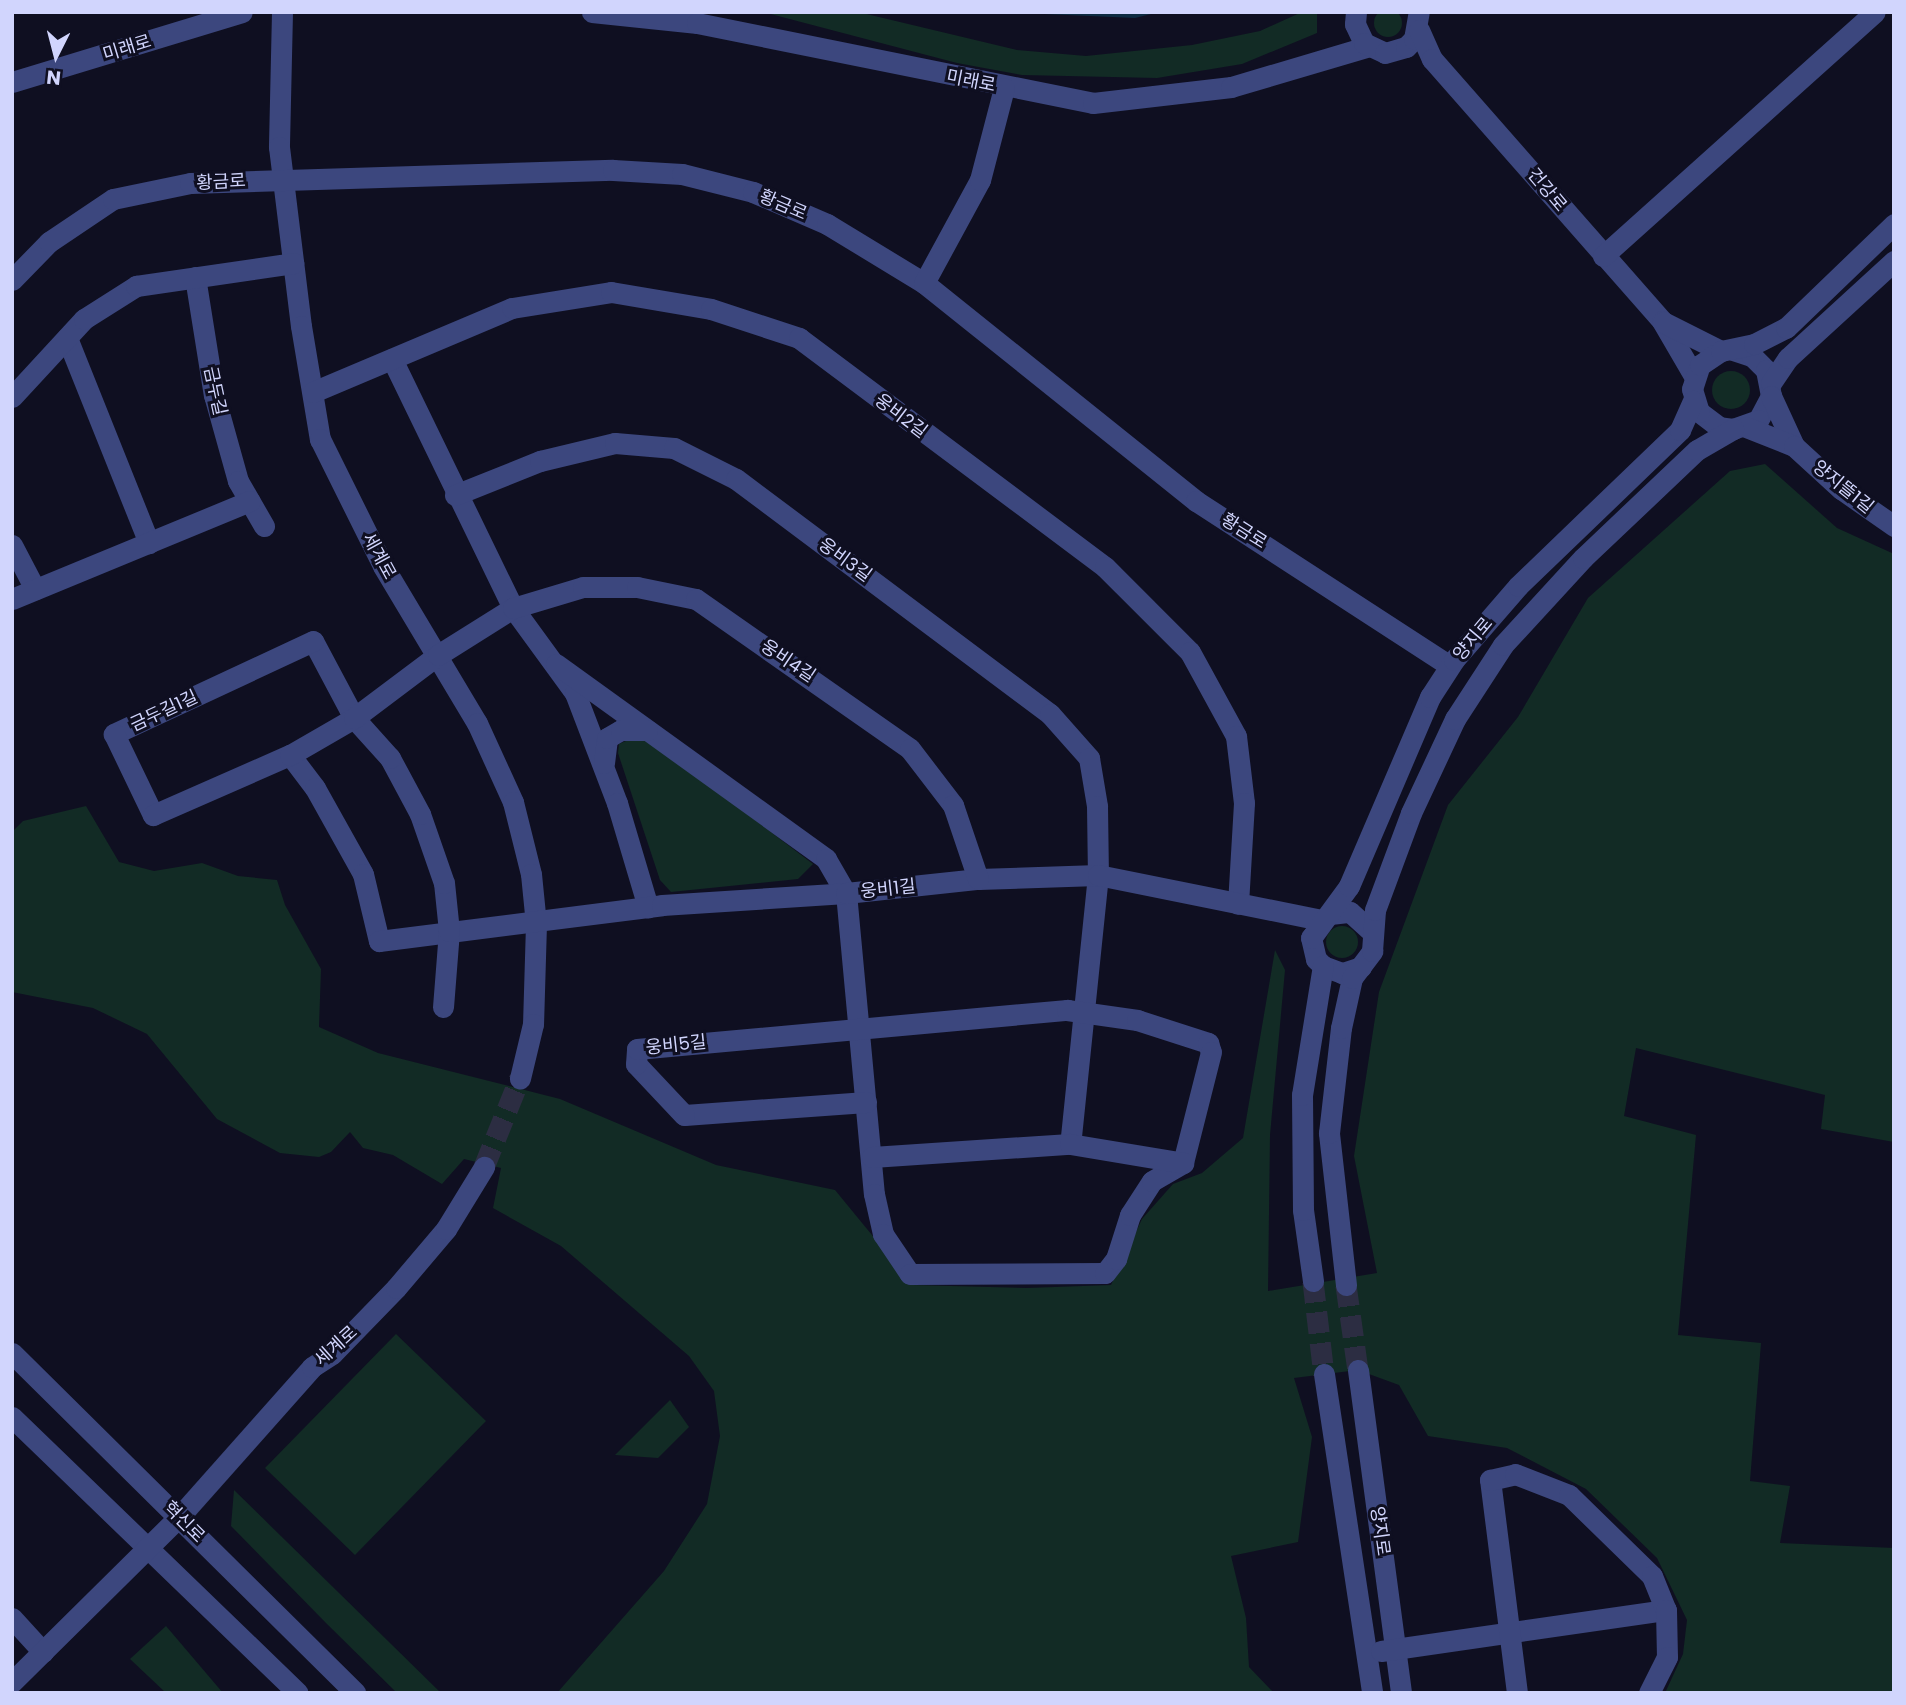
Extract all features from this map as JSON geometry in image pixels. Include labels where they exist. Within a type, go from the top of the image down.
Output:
[{"type":"street","name":"미래로","points":[[12,82],[242,12]]},
{"type":"street","name":"세계로","points":[[282,12],[279,148],[293,263],[320,439],[383,566],[477,723],[513,802],[531,874],[536,924],[533,1024],[520,1078]]},
{"type":"street","name":"미래로","points":[[592,12],[697,23],[1004,88],[1093,103],[1231,87],[1358,44]]},
{"type":"street","points":[[1356,12],[1358,44],[1385,53],[1415,30]]},
{"type":"street","points":[[1603,256],[1875,12]]},
{"type":"street","name":"건강로","points":[[1415,30],[1432,59],[1662,321]]},
{"type":"street","points":[[924,283],[980,180],[1004,88]]},
{"type":"street","name":"황금로","points":[[12,280],[49,242],[113,199],[190,183],[613,170],[682,174],[753,192],[827,223],[924,283],[1196,501],[1444,662]]},
{"type":"street","points":[[1794,446],[1739,428],[1708,422],[1693,401],[1694,376],[1700,365],[1727,351],[1770,337],[1798,316],[1894,225]]},
{"type":"street","points":[[1739,428],[1766,409],[1771,390],[1788,358],[1894,261]]},
{"type":"street","points":[[12,397],[84,319],[136,286],[293,263]]},
{"type":"street","name":"금두길","points":[[195,277],[214,395],[238,481],[264,527]]},
{"type":"street","name":"웅비2길","points":[[313,392],[512,308],[611,292],[699,306],[799,338],[1105,567],[1189,652],[1236,736],[1244,803],[1238,904]]},
{"type":"street","points":[[1662,321],[1727,351],[1758,360],[1794,446]]},
{"type":"street","points":[[1662,321],[1694,376]]},
{"type":"street","points":[[67,338],[149,543]]},
{"type":"street","points":[[392,359],[455,495],[513,608],[575,693],[604,769],[648,907]]},
{"type":"street","name":"양지로","points":[[1326,918],[1367,841],[1430,698],[1454,660],[1518,586],[1680,430],[1693,401]]},
{"type":"street","name":"양지로","points":[[1346,1285],[1329,1133],[1349,988],[1372,951],[1375,910],[1411,813],[1455,719],[1483,672],[1549,593],[1697,450],[1739,428]]},
{"type":"street","name":"웅비3길","points":[[455,495],[540,461],[615,443],[674,448],[736,480],[1050,714],[1089,758],[1097,806],[1098,875]]},
{"type":"street","name":"양지뜰1길","points":[[1794,446],[1841,489],[1894,526]]},
{"type":"street","points":[[12,599],[250,501]]},
{"type":"street","points":[[12,545],[35,589]]},
{"type":"street","points":[[1367,841],[1375,800],[1423,691],[1498,597],[1518,586]]},
{"type":"street","name":"웅비4길","points":[[438,655],[513,608],[583,587],[637,587],[696,599],[910,749],[953,805],[978,879]]},
{"type":"street","name":"금두길1길","points":[[438,655],[354,718],[290,755],[153,815],[114,734],[313,641],[354,718],[390,758],[420,814],[444,883],[449,931],[443,1007]]},
{"type":"street","points":[[556,664],[826,859],[846,893],[857,1027],[883,1234],[910,1274],[1105,1273],[1116,1259],[1130,1215],[1152,1181],[1183,1163]]},
{"type":"street","points":[[604,769],[607,738],[621,730],[647,730]]},
{"type":"street","points":[[290,755],[315,788],[363,874],[379,941],[449,931],[536,924]]},
{"type":"street","points":[[1070,1144],[1098,875]]},
{"type":"street","name":"웅비1길","points":[[536,924],[648,907],[846,893],[978,879],[1098,875],[1200,892],[1238,904],[1326,918],[1350,912],[1372,932]]},
{"type":"street","points":[[1313,1281],[1303,1210],[1301,1095],[1323,977],[1326,918]]},
{"type":"street","points":[[1323,977],[1361,967]]},
{"type":"street","name":"웅비5길","points":[[866,1102],[684,1115],[636,1064],[637,1049],[857,1027],[1083,1010],[1137,1020],[1208,1042],[1212,1052],[1183,1163]]},
{"type":"street","points":[[872,1157],[1070,1144],[1183,1163]]},
{"type":"street","name":"세계로","points":[[149,1548],[312,1367],[332,1354],[396,1288],[446,1229],[484,1167]]},
{"type":"street","name":"혁신로","points":[[12,1353],[355,1693]]},
{"type":"street","name":"양지로","points":[[1358,1370],[1401,1693]]},
{"type":"street","name":"양지로","points":[[1324,1374],[1368,1652],[1372,1693]]},
{"type":"street","points":[[12,1417],[298,1693]]},
{"type":"street","points":[[1517,1693],[1506,1634],[1490,1480],[1515,1474],[1569,1495],[1652,1576],[1666,1610],[1667,1657],[1648,1693]]},
{"type":"street","points":[[12,1682],[149,1548]]},
{"type":"street","points":[[1368,1652],[1666,1610]]},
{"type":"street","points":[[12,1618],[43,1652]]},
{"type":"green space","points":[[1388,9],[1398,13],[1402,23],[1398,33],[1388,37],[1378,33],[1374,23],[1378,13]]},
{"type":"green space","points":[[763,12],[858,12],[1017,50],[1086,56],[1192,45],[1260,31],[1302,12],[1317,12],[1317,33],[1242,64],[1157,78],[1022,75],[957,63]]},
{"type":"green space","points":[[1731,371],[1744,377],[1750,390],[1744,403],[1731,409],[1718,403],[1712,390],[1718,377]]},
{"type":"green space","points":[[1765,464],[1837,528],[1894,554],[1894,1142],[1821,1129],[1825,1095],[1636,1048],[1624,1116],[1696,1135],[1678,1335],[1761,1343],[1750,1481],[1790,1486],[1780,1543],[1894,1548],[1894,1693],[1665,1693],[1683,1654],[1687,1620],[1657,1558],[1586,1489],[1507,1448],[1428,1436],[1399,1385],[1358,1370],[1294,1378],[1312,1437],[1298,1542],[1231,1556],[1246,1618],[1249,1667],[1274,1693],[557,1693],[664,1571],[707,1504],[720,1436],[714,1391],[689,1356],[561,1246],[493,1208],[501,1168],[464,1159],[442,1184],[393,1155],[363,1148],[350,1132],[331,1152],[319,1157],[280,1153],[217,1119],[147,1034],[93,1008],[12,992],[12,832],[23,821],[86,806],[119,862],[154,871],[202,863],[238,876],[277,880],[285,905],[321,969],[319,1027],[378,1053],[560,1099],[716,1165],[835,1190],[913,1285],[1027,1288],[1111,1285],[1142,1219],[1173,1184],[1202,1173],[1243,1138],[1275,950],[1285,970],[1270,1135],[1268,1291],[1377,1273],[1354,1156],[1379,992],[1448,805],[1518,717],[1588,598],[1730,471]]},
{"type":"green space","points":[[635,737],[652,742],[813,864],[798,879],[671,892],[660,880],[618,753],[619,744]]},
{"type":"green space","points":[[1342,926],[1353,931],[1358,942],[1353,953],[1342,958],[1331,953],[1326,942],[1331,931]]},
{"type":"green space","points":[[396,1334],[486,1421],[355,1555],[265,1468]]},
{"type":"green space","points":[[670,1400],[689,1427],[658,1458],[615,1455]]},
{"type":"green space","points":[[234,1490],[441,1693],[397,1693],[231,1526]]},
{"type":"green space","points":[[166,1626],[223,1693],[166,1693],[130,1659]]},
{"type":"water","points":[[996,12],[1159,12],[1135,18]]},
{"type":"tunnel","points":[[484,1167],[520,1078]]},
{"type":"tunnel","points":[[1313,1281],[1324,1374]]},
{"type":"tunnel","points":[[1346,1285],[1358,1370]]}]
